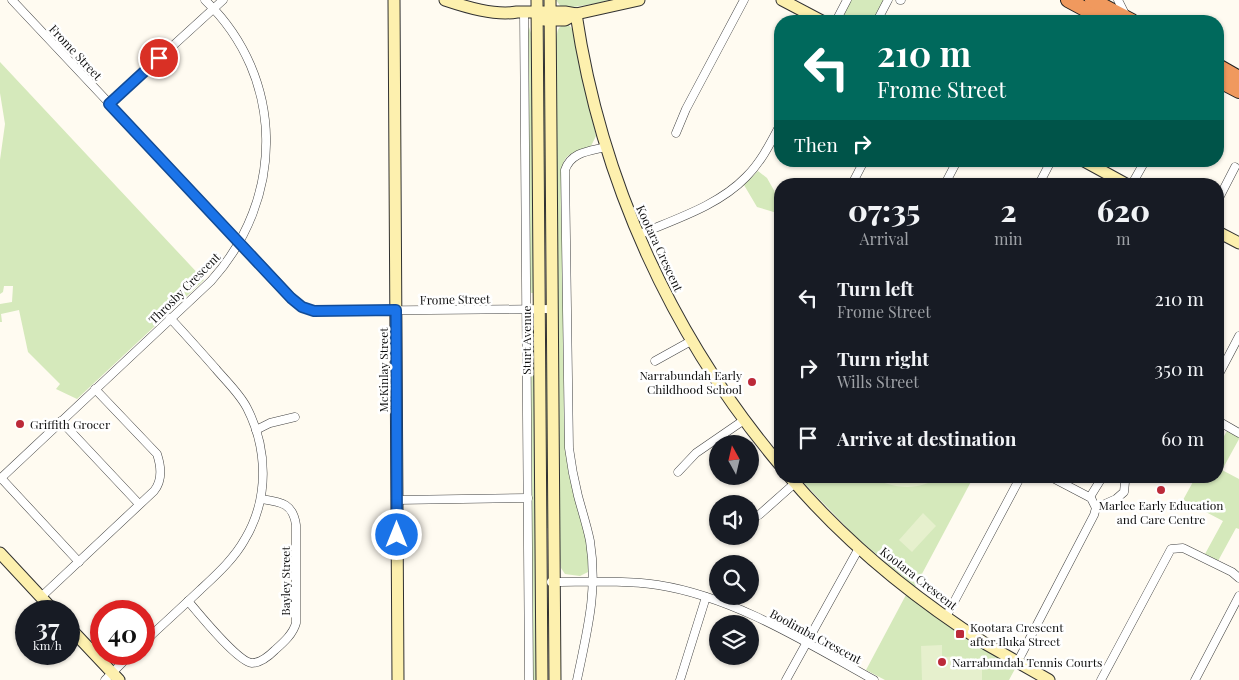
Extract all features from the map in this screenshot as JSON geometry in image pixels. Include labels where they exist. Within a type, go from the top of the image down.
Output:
[{"type":"highway","points":[[1068,0],[1112,15]]},
{"type":"highway","points":[[1224,69],[1239,78]]},
{"type":"highway","points":[[1224,83],[1239,91]]},
{"type":"street","name":"Frome Street","points":[[12,0],[295,303],[316,311],[552,309]]},
{"type":"street","name":"Throsby Crescent","points":[[0,478],[210,281],[230,259],[256,206],[262,187],[266,159],[266,125],[258,88],[248,60],[233,32],[205,0]]},
{"type":"street","points":[[109,104],[223,0]]},
{"type":"street","name":"McKinlay Street","points":[[394,0],[398,680]]},
{"type":"street","points":[[444,0],[468,7],[510,14],[515,17],[537,10],[576,14],[639,0]]},
{"type":"street","points":[[676,133],[686,109],[744,0]]},
{"type":"street","points":[[782,0],[811,15]]},
{"type":"street","points":[[839,15],[847,0]]},
{"type":"street","points":[[880,15],[888,0]]},
{"type":"street","points":[[1118,0],[1127,15]]},
{"type":"street","name":"Sturt Avenue","points":[[537,10],[542,680]]},
{"type":"street","points":[[550,11],[555,680]]},
{"type":"street","name":"Kootara Crescent","points":[[576,14],[589,82],[606,147],[638,235],[691,341],[744,420],[774,458]]},
{"type":"street","name":"Sturt Avenue","points":[[524,15],[529,680]]},
{"type":"street","points":[[638,235],[708,204],[730,191],[756,166],[774,135]]},
{"type":"street","points":[[577,680],[589,630],[593,582],[590,541],[569,448],[565,170],[570,160],[576,154],[606,147]]},
{"type":"street","points":[[1095,167],[1115,178]]},
{"type":"street","points":[[1224,188],[1235,167]]},
{"type":"street","points":[[1224,235],[1239,243]]},
{"type":"street","points":[[155,632],[230,561],[246,539],[256,518],[261,498],[263,470],[261,446],[246,407],[232,388],[170,318]]},
{"type":"street","points":[[1224,365],[1239,336]]},
{"type":"street","points":[[655,361],[691,341]]},
{"type":"street","points":[[41,597],[157,488],[160,481],[160,466],[157,454],[95,389]]},
{"type":"street","points":[[256,430],[270,422],[295,417]]},
{"type":"street","points":[[678,472],[696,453],[744,420]]},
{"type":"street","points":[[61,421],[139,504]]},
{"type":"street","points":[[1224,424],[1239,433]]},
{"type":"street","points":[[0,478],[79,562]]},
{"type":"street","points":[[759,515],[789,483]]},
{"type":"street","name":"Kootara Crescent","points":[[795,483],[859,548],[916,595],[987,644],[1049,680]]},
{"type":"street","points":[[946,617],[1017,483]]},
{"type":"street","points":[[1018,661],[1096,508],[1090,497],[1063,483]]},
{"type":"street","points":[[1090,497],[1099,483]]},
{"type":"street","points":[[1096,508],[1116,499],[1124,492],[1125,483]]},
{"type":"street","name":"Bayley Street","points":[[188,601],[236,654],[248,662],[258,662],[266,659],[291,634],[296,623],[295,515],[286,504],[261,498]]},
{"type":"street","points":[[397,500],[528,498]]},
{"type":"street","points":[[786,680],[859,548]]},
{"type":"street","points":[[1101,680],[1171,550],[1183,548],[1232,572],[1239,578]]},
{"type":"street","points":[[0,553],[44,600]]},
{"type":"street","name":"Boolimba Crescent","points":[[542,582],[635,582],[706,597],[731,605],[874,680]]},
{"type":"street","points":[[1195,680],[1239,596]]},
{"type":"street","points":[[680,680],[706,597]]},
{"type":"street","points":[[80,640],[112,678],[122,665]]},
{"type":"green space","points":[[556,0],[616,0],[568,8],[561,7]]},
{"type":"green space","points":[[850,0],[884,0],[876,15],[842,15]]},
{"type":"green space","points":[[568,24],[573,30],[596,136],[591,146],[568,156],[563,165],[562,172],[565,443],[585,533],[589,562],[588,572],[580,576],[565,574],[561,568],[559,553],[556,41],[559,28]]},
{"type":"green space","points":[[529,27],[532,36],[535,284],[533,293],[531,293],[529,282]]},
{"type":"green space","points":[[0,62],[204,280],[77,399],[56,389],[60,384],[28,352],[19,310],[1,314],[2,322],[0,322],[0,304],[12,302],[13,286],[4,286],[3,292],[0,294],[0,160],[5,124],[0,93]]},
{"type":"green space","points":[[545,78],[547,78],[548,207],[545,246],[543,246],[542,119]]},
{"type":"green space","points":[[758,171],[767,178],[774,190],[774,212],[757,207],[744,185]]},
{"type":"green space","points":[[531,328],[534,328],[538,680],[532,680]]},
{"type":"green space","points":[[544,362],[548,362],[550,528],[546,528]]},
{"type":"green space","points":[[1228,429],[1239,435],[1239,439],[1224,466],[1224,436]]},
{"type":"green space","points":[[1224,471],[1239,479],[1239,529],[1236,528],[1218,561],[1205,554],[1223,521],[1183,500],[1192,483],[1224,483]]},
{"type":"green space","points":[[804,483],[970,483],[915,587],[856,537]]},
{"type":"green space","points":[[885,483],[928,483],[905,487]]},
{"type":"green space","points":[[923,513],[936,526],[912,552],[899,540]]},
{"type":"green space","points":[[907,593],[1016,667],[1009,680],[885,680],[866,670]]},
{"type":"green space","name":"Narrabundah Tennis Courts","points":[[942,645],[942,657],[962,656],[962,666],[982,666],[982,680],[922,680],[921,646]]},
{"type":"place","name":"Narrabundah Early Childhood School","points":[[752,382]]},
{"type":"place","name":"Griffith Grocer","points":[[20,424]]},
{"type":"place","name":"Marlee Early Education and Care Centre","points":[[1161,490]]},
{"type":"place","name":"Kootara Crescent after Iluka Street","points":[[960,634]]},
{"type":"place","name":"Narrabundah Tennis Courts","points":[[942,662]]},
{"type":"route","points":[[159,58],[109,104],[295,303],[314,311],[396,310],[397,535]]}]
